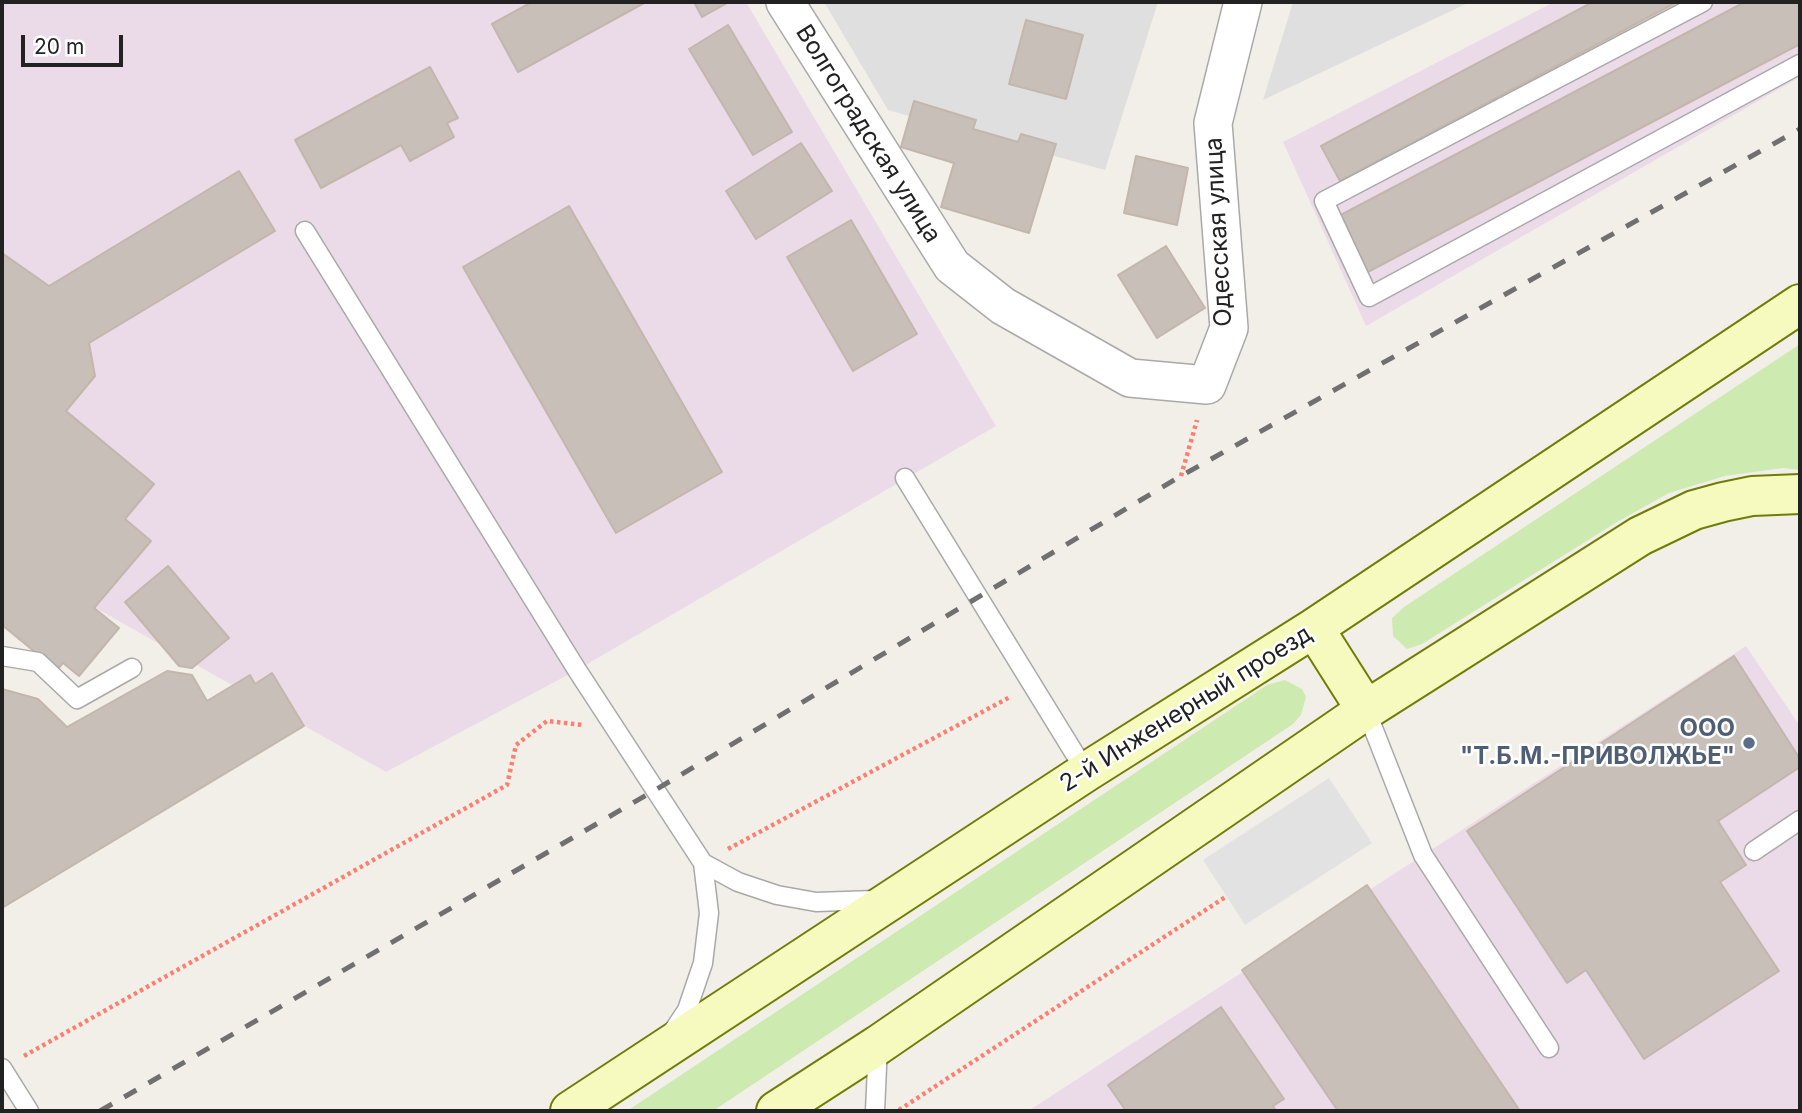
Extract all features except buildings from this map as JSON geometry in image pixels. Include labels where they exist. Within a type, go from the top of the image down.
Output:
[{"type":"main road","name":"2-й Инженерный проезд","points":[[570,1111],[1086,772],[1314,628],[1800,304]]},
{"type":"main road","points":[[776,1111],[878,1045],[1366,710],[1640,536],[1685,514],[1723,502],[1752,496],[1800,494]]},
{"type":"main road","points":[[1314,628],[1366,710]]},
{"type":"street","name":"Волгоградская улица","points":[[785,2],[951,266],[1003,306],[1130,378],[1207,385]]},
{"type":"street","name":"Одесская улица","points":[[1207,385],[1229,328],[1213,123],[1244,2]]},
{"type":"lane","points":[[1703,2],[1324,201],[1369,297],[1800,64]]},
{"type":"lane","points":[[305,231],[615,728],[703,863],[709,913],[703,962],[687,1010],[660,1052]]},
{"type":"lane","points":[[905,478],[1086,772]]},
{"type":"lane","points":[[2,656],[38,662],[77,699],[132,668]]},
{"type":"lane","points":[[1366,710],[1423,855],[1549,1048]]},
{"type":"lane","points":[[1754,851],[1800,820]]},
{"type":"lane","points":[[703,863],[738,882],[790,897],[856,902],[896,897]]},
{"type":"lane","points":[[875,1111],[878,1045]]},
{"type":"lane","points":[[2,1069],[29,1111]]},
{"type":"path","points":[[1181,476],[1207,385]]},
{"type":"path","points":[[703,863],[1030,685]]},
{"type":"path","points":[[2,1069],[507,785],[516,745],[547,721],[615,728]]},
{"type":"path","points":[[897,1111],[1227,896]]},
{"type":"shaded area","points":[[2,2],[746,2],[996,426],[577,670],[386,772],[2,555]]},
{"type":"shaded area","points":[[824,2],[1158,2],[1105,170],[888,110]]},
{"type":"shaded area","points":[[1293,2],[1470,2],[1263,100]]},
{"type":"shaded area","points":[[1554,2],[1800,2],[1800,77],[1366,326],[1283,142]]},
{"type":"shaded area","points":[[1746,646],[1800,726],[1800,1111],[1028,1111]]},
{"type":"shaded area","points":[[1329,778],[1372,843],[1245,925],[1203,860]]},
{"type":"green space","points":[[1800,344],[1800,470],[1783,468],[1725,476],[1669,493],[1617,522],[1422,644],[1407,649],[1393,636],[1392,618],[1404,607]]},
{"type":"green space","points":[[1285,680],[1302,689],[1306,697],[1301,715],[1293,724],[713,1111],[627,1111],[1267,685]]},
{"type":"railway","points":[[100,1111],[657,789],[1181,476],[1800,129]]},
{"type":"place","name":"ООО \"Т.Б.М.-ПРИВОЛЖЬЕ\"","points":[[1749,743]]}]
